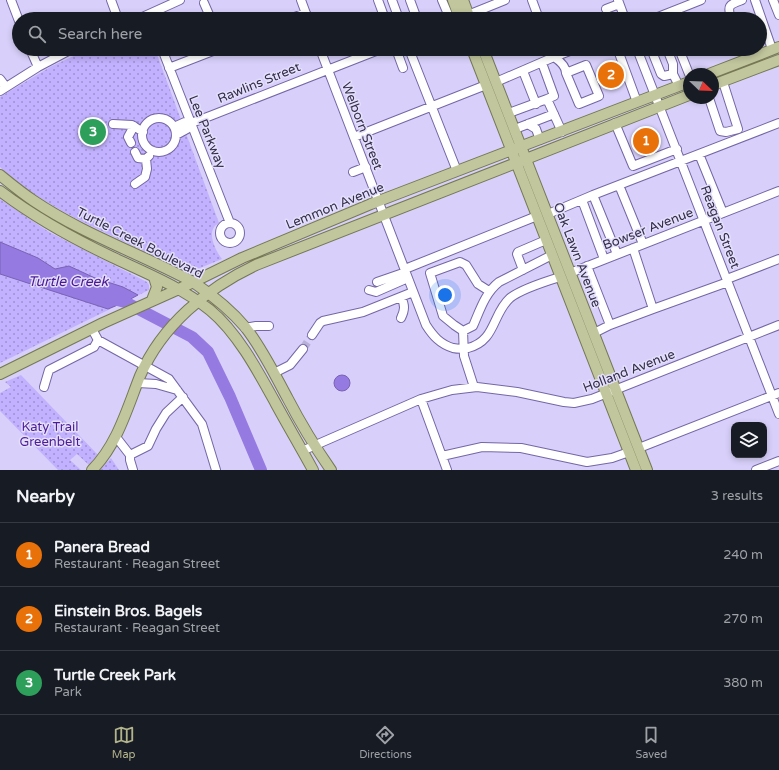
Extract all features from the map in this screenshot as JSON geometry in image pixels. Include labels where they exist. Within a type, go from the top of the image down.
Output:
[{"type":"main road","points":[[452,0],[458,12]]},
{"type":"main road","points":[[462,12],[463,0]]},
{"type":"main road","name":"Oak Lawn Avenue","points":[[476,56],[508,113],[515,129],[517,149],[516,162],[636,470]]},
{"type":"main road","name":"Oak Lawn Avenue","points":[[485,56],[491,84],[517,149],[526,158],[647,470]]},
{"type":"main road","points":[[719,69],[743,56]]},
{"type":"main road","points":[[719,83],[779,60]]},
{"type":"main road","name":"Lemmon Avenue","points":[[0,374],[156,297],[193,282],[242,258],[457,171],[562,132],[683,84]]},
{"type":"main road","name":"Lemmon Avenue","points":[[92,470],[116,437],[146,364],[165,335],[188,310],[224,281],[256,265],[683,97]]},
{"type":"main road","name":"Turtle Creek Boulevard","points":[[0,175],[34,201],[55,214],[193,282],[209,292],[226,308],[253,338],[314,446],[331,470]]},
{"type":"main road","name":"Turtle Creek Boulevard","points":[[0,191],[27,210],[76,238],[110,256],[179,288],[216,315],[246,352],[313,470]]},
{"type":"main road","points":[[560,277],[570,273]]},
{"type":"main road","points":[[154,277],[157,287],[156,297]]},
{"type":"main road","points":[[262,380],[274,373]]},
{"type":"street","points":[[11,0],[16,12]]},
{"type":"street","points":[[111,0],[115,12]]},
{"type":"street","points":[[158,12],[180,0]]},
{"type":"street","points":[[301,0],[306,12]]},
{"type":"street","points":[[378,0],[382,12]]},
{"type":"street","points":[[392,0],[396,12]]},
{"type":"street","points":[[410,0],[414,12]]},
{"type":"street","points":[[442,0],[455,12]]},
{"type":"street","points":[[476,12],[505,0]]},
{"type":"street","points":[[532,0],[536,12]]},
{"type":"street","points":[[677,12],[702,0]]},
{"type":"street","points":[[729,12],[728,10],[731,4],[742,0]]},
{"type":"street","points":[[755,0],[760,12]]},
{"type":"street","points":[[773,0],[779,15]]},
{"type":"street","points":[[606,9],[618,2],[622,12]]},
{"type":"street","points":[[204,3],[208,12]]},
{"type":"street","points":[[767,27],[776,48]]},
{"type":"street","points":[[33,56],[38,67]]},
{"type":"street","points":[[0,79],[3,89],[59,56]]},
{"type":"street","name":"Lee Parkway","points":[[165,56],[230,223]]},
{"type":"street","points":[[169,68],[200,56]]},
{"type":"street","name":"Welborn Street","points":[[322,56],[426,325],[435,338],[447,346],[456,349],[463,349]]},
{"type":"street","name":"Rawlins Street","points":[[175,131],[185,122],[191,123],[363,56]]},
{"type":"street","points":[[399,56],[403,68]]},
{"type":"street","points":[[412,56],[457,171]]},
{"type":"street","points":[[620,56],[638,102]]},
{"type":"street","name":"Reagan Street","points":[[640,56],[750,337],[776,394],[779,414]]},
{"type":"street","points":[[654,56],[661,74],[664,76],[673,74]]},
{"type":"street","points":[[670,56],[673,64],[673,74],[678,86]]},
{"type":"street","points":[[682,56],[687,68]]},
{"type":"street","points":[[354,137],[491,84],[554,57],[561,62],[566,70],[566,73],[579,104],[599,96],[586,65],[566,73]]},
{"type":"street","points":[[508,113],[536,104],[554,96],[542,63]]},
{"type":"street","points":[[523,71],[536,104]]},
{"type":"street","points":[[711,104],[720,131],[726,132],[738,129],[723,82]]},
{"type":"street","points":[[547,99],[562,132]]},
{"type":"street","points":[[515,129],[554,114]]},
{"type":"street","points":[[156,119],[168,121],[175,131],[174,143],[169,149],[161,152],[153,151],[144,144],[142,136],[146,125],[156,119]]},
{"type":"street","points":[[548,214],[779,122]]},
{"type":"street","points":[[113,124],[134,126],[143,132]]},
{"type":"street","points":[[528,124],[536,130],[540,140]]},
{"type":"street","points":[[615,124],[633,166],[677,149]]},
{"type":"street","points":[[131,143],[128,137],[134,126]]},
{"type":"street","points":[[135,184],[144,177],[147,169],[146,159],[153,151]]},
{"type":"street","points":[[135,152],[138,158],[146,159]]},
{"type":"street","points":[[699,154],[723,213]]},
{"type":"street","points":[[353,172],[366,167]]},
{"type":"street","points":[[621,190],[643,244]]},
{"type":"street","name":"Bowser Avenue","points":[[570,273],[779,191]]},
{"type":"street","points":[[593,196],[617,254]]},
{"type":"street","points":[[582,200],[604,259]]},
{"type":"street","points":[[369,290],[376,292],[425,261],[536,216]]},
{"type":"street","points":[[523,270],[517,254],[518,252],[546,240]]},
{"type":"street","points":[[633,248],[654,309]]},
{"type":"street","points":[[463,330],[473,326],[489,291],[499,282],[552,255]]},
{"type":"street","points":[[594,333],[610,325],[779,259]]},
{"type":"street","points":[[425,261],[443,316],[463,330]]},
{"type":"street","points":[[430,273],[460,262],[466,265],[478,284],[489,291]]},
{"type":"street","points":[[587,266],[610,325]]},
{"type":"street","points":[[377,282],[406,273]]},
{"type":"street","points":[[463,349],[477,345],[487,336],[504,305],[510,298],[560,277]]},
{"type":"street","points":[[312,335],[323,321],[363,312],[413,292]]},
{"type":"street","points":[[401,297],[404,304],[401,318]]},
{"type":"street","points":[[245,328],[269,326]]},
{"type":"street","name":"Holland Avenue","points":[[302,451],[421,399],[452,390],[474,387],[517,392],[564,402],[582,401],[606,394],[779,326]]},
{"type":"street","points":[[92,329],[98,340],[146,364],[169,379],[202,424],[216,470]]},
{"type":"street","points":[[463,330],[464,356],[474,387]]},
{"type":"street","points":[[44,387],[49,370],[94,347],[98,340]]},
{"type":"street","points":[[274,373],[290,365],[303,349]]},
{"type":"street","points":[[138,383],[156,384],[177,390]]},
{"type":"street","points":[[639,448],[776,394]]},
{"type":"street","points":[[130,455],[148,446],[166,413],[182,397]]},
{"type":"street","points":[[421,399],[448,470]]},
{"type":"street","points":[[116,437],[130,455],[133,470]]},
{"type":"street","points":[[442,456],[482,447],[521,448],[587,462],[612,458],[628,452]]},
{"type":"street","points":[[756,470],[779,461]]},
{"type":"green space","points":[[74,56],[158,56],[219,223],[215,226],[212,235],[214,246],[222,259],[195,270],[185,270],[62,211],[19,184],[0,167],[0,97],[52,66]]},
{"type":"green space","points":[[0,199],[49,232],[147,282],[149,285],[149,290],[0,363]]},
{"type":"green space","name":"Katy Trail Greenbelt","points":[[21,375],[99,456],[90,466],[77,454],[70,460],[81,470],[58,470],[0,411],[0,393],[11,387],[5,382]]},
{"type":"green space","name":"Katy Trail Greenbelt","points":[[111,458],[119,470],[100,470]]},
{"type":"water","name":"Turtle Creek","points":[[0,242],[38,258],[55,269],[69,266],[95,278],[123,287],[138,295],[108,309],[0,274]]},
{"type":"water","points":[[342,375],[349,380],[350,383],[345,390],[342,391],[335,386],[334,383],[339,376]]},
{"type":"waterway","name":"Turtle Creek","points":[[110,298],[125,302],[192,337],[208,352],[230,397],[261,470]]},
{"type":"tunnel","points":[[303,349],[312,335]]},
{"type":"place","name":"Einstein Bros. Bagels","points":[[611,75]]},
{"type":"place","name":"Turtle Creek Park","points":[[93,132]]},
{"type":"place","name":"Panera Bread","points":[[646,141]]}]
